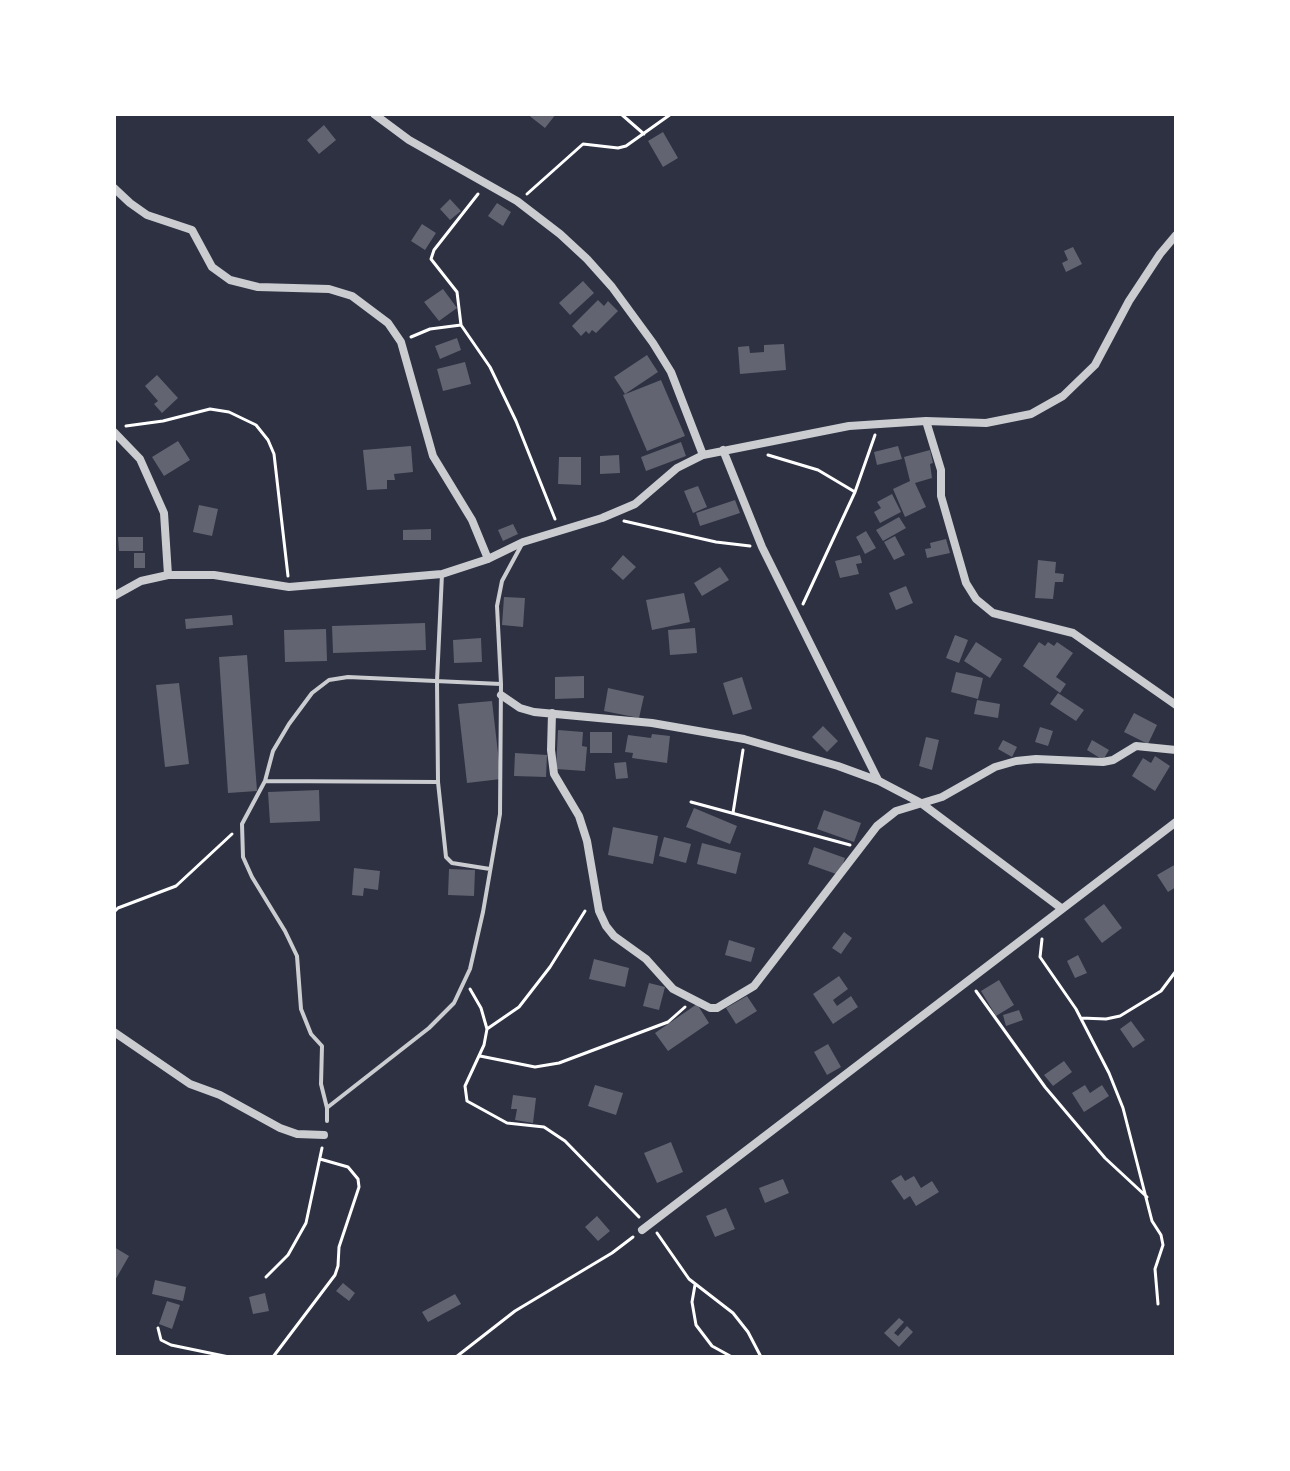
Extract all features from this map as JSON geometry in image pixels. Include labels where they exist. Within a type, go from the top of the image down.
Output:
[{"type":"street","points":[[374,114],[409,140],[517,201],[587,259],[612,287],[675,379],[703,455]]},
{"type":"street","points":[[114,188],[147,215],[192,230],[212,267],[230,280],[258,287],[319,288],[340,292],[388,323],[401,342],[433,456],[472,520],[488,559]]},
{"type":"street","points":[[114,596],[141,581],[168,575],[214,575],[289,587],[442,574],[488,559],[523,542],[602,518],[635,504],[677,468],[703,455],[849,426],[926,421],[986,423],[1031,414],[1063,396],[1095,365],[1137,288],[1176,235]]},
{"type":"street","points":[[926,421],[941,470],[941,496],[966,583],[976,599],[993,613],[1073,633],[1176,705]]},
{"type":"street","points":[[114,430],[140,459],[164,513],[168,575]]},
{"type":"street","points":[[723,450],[762,547],[879,781]]},
{"type":"street","points":[[501,695],[528,711],[652,723],[744,739],[879,781],[921,803],[1061,908]]},
{"type":"street","points":[[552,713],[554,774],[579,816],[587,841],[599,911],[614,936],[646,959],[673,989],[710,1008],[717,1008],[754,986],[877,826],[896,811],[942,797],[995,767],[1016,761],[1103,762],[1113,760],[1136,746],[1176,750]]},
{"type":"street","points":[[647,1226],[1176,822]]},
{"type":"street","points":[[114,1032],[190,1084],[220,1095],[280,1128],[297,1134],[324,1135]]},
{"type":"lane","points":[[327,1108],[429,1028],[454,1003],[470,969],[500,814],[501,684],[497,606],[502,581],[523,542]]},
{"type":"lane","points":[[442,574],[437,681],[438,782],[448,861],[490,869]]},
{"type":"lane","points":[[327,1121],[321,1084],[322,1046],[311,1034],[301,1009],[297,956],[243,857],[242,824],[265,781],[273,751],[289,724],[312,693],[329,680],[348,677],[501,684]]},
{"type":"lane","points":[[265,781],[438,782]]},
{"type":"path","points":[[621,114],[644,134]]},
{"type":"path","points":[[517,201],[543,182],[583,144],[618,148],[671,114]]},
{"type":"path","points":[[485,184],[431,259],[457,292],[461,325],[490,367],[516,421],[559,529]]},
{"type":"path","points":[[401,342],[430,329],[461,325]]},
{"type":"path","points":[[114,430],[210,409],[229,412],[256,425],[274,454],[289,587]]},
{"type":"path","points":[[796,619],[855,492],[877,424]]},
{"type":"path","points":[[765,455],[818,470],[855,492]]},
{"type":"path","points":[[602,518],[654,526],[716,542],[762,547]]},
{"type":"path","points":[[733,813],[744,739]]},
{"type":"path","points":[[691,802],[861,848]]},
{"type":"path","points":[[114,912],[176,886],[242,824]]},
{"type":"path","points":[[487,1029],[519,1007],[550,967],[596,894]]},
{"type":"path","points":[[1052,918],[1040,943],[1040,957],[1081,1018],[1123,1108],[1152,1221],[1163,1245],[1155,1269],[1158,1304]]},
{"type":"path","points":[[470,969],[470,989],[481,1008],[487,1029],[480,1056],[465,1086],[467,1101],[507,1123],[544,1127],[565,1141],[647,1226],[695,1285],[713,1295],[733,1313],[748,1332],[761,1357]]},
{"type":"path","points":[[1081,1018],[1120,1016],[1161,991],[1176,971]]},
{"type":"path","points":[[969,982],[1045,1087],[1105,1158],[1147,1198]]},
{"type":"path","points":[[480,1056],[535,1067],[559,1063],[668,1022],[693,999]]},
{"type":"path","points":[[266,1277],[288,1255],[306,1223],[324,1135]]},
{"type":"path","points":[[273,1357],[335,1275],[339,1247],[359,1187],[358,1179],[348,1167],[320,1159]]},
{"type":"path","points":[[456,1357],[515,1311],[612,1253],[647,1226]]},
{"type":"path","points":[[695,1285],[692,1302],[696,1325],[706,1340],[732,1357]]},
{"type":"path","points":[[158,1328],[161,1340],[171,1345],[229,1357]]},
{"type":"building","points":[[527,114],[556,114],[545,128]]},
{"type":"building","points":[[324,125],[336,140],[319,154],[307,140]]},
{"type":"building","points":[[663,132],[678,158],[663,167],[648,141]]},
{"type":"building","points":[[450,199],[461,211],[450,220],[440,209]]},
{"type":"building","points":[[497,203],[511,212],[503,226],[488,216]]},
{"type":"building","points":[[422,224],[436,233],[425,250],[411,241]]},
{"type":"building","points":[[1073,247],[1082,264],[1066,272],[1062,263],[1068,260],[1064,251]]},
{"type":"building","points":[[583,281],[594,293],[570,315],[559,303]]},
{"type":"building","points":[[443,289],[457,308],[439,321],[424,302]]},
{"type":"building","points":[[598,300],[604,306],[608,301],[618,311],[596,333],[586,331],[581,336],[572,326]]},
{"type":"building","points":[[457,338],[461,350],[440,359],[435,346]]},
{"type":"building","points":[[784,344],[786,370],[740,374],[738,347],[749,346],[750,353],[764,352],[764,345]]},
{"type":"building","points":[[647,355],[658,372],[625,394],[614,377]]},
{"type":"building","points":[[465,362],[471,384],[443,391],[437,369]]},
{"type":"building","points":[[157,375],[178,398],[162,413],[154,404],[158,401],[145,386]]},
{"type":"building","points":[[661,380],[685,436],[647,451],[623,395]]},
{"type":"building","points":[[178,441],[190,460],[164,476],[152,457]]},
{"type":"building","points":[[681,442],[686,456],[646,471],[641,457]]},
{"type":"building","points":[[411,446],[413,472],[394,474],[395,480],[387,480],[387,489],[367,490],[363,450]]},
{"type":"building","points":[[898,446],[902,459],[877,465],[874,452]]},
{"type":"building","points":[[930,450],[932,478],[915,483],[926,507],[905,517],[893,489],[910,481],[904,457]]},
{"type":"building","points":[[619,455],[620,473],[600,474],[600,456]]},
{"type":"building","points":[[559,457],[581,457],[581,485],[558,484]]},
{"type":"building","points":[[698,486],[707,507],[693,513],[684,491]]},
{"type":"building","points":[[892,494],[901,512],[880,523],[874,512],[881,508],[877,502]]},
{"type":"building","points":[[735,500],[740,513],[700,526],[696,513]]},
{"type":"building","points":[[199,505],[218,509],[212,536],[193,532]]},
{"type":"building","points":[[899,517],[906,528],[883,541],[876,530]]},
{"type":"building","points":[[513,524],[518,534],[503,541],[498,530]]},
{"type":"building","points":[[431,529],[431,540],[403,540],[403,530]]},
{"type":"building","points":[[866,531],[876,548],[865,554],[856,537]]},
{"type":"building","points":[[895,536],[905,555],[894,560],[884,542]]},
{"type":"building","points":[[118,537],[143,537],[143,551],[119,551]]},
{"type":"building","points":[[946,539],[950,553],[927,558],[925,549],[931,548],[930,543]]},
{"type":"building","points":[[134,553],[145,553],[145,568],[134,568]]},
{"type":"building","points":[[623,555],[636,567],[623,580],[611,569]]},
{"type":"building","points":[[860,555],[862,563],[856,564],[859,574],[840,578],[835,561]]},
{"type":"building","points":[[1038,560],[1056,562],[1055,573],[1064,574],[1063,582],[1055,582],[1053,599],[1035,598]]},
{"type":"building","points":[[720,567],[729,580],[702,596],[694,583]]},
{"type":"building","points":[[906,586],[913,603],[896,610],[889,593]]},
{"type":"building","points":[[684,593],[690,622],[652,630],[646,600]]},
{"type":"building","points":[[504,597],[525,598],[523,627],[502,625]]},
{"type":"building","points":[[232,615],[233,625],[186,629],[185,619]]},
{"type":"building","points":[[425,623],[426,650],[333,653],[332,626]]},
{"type":"building","points":[[695,628],[697,653],[670,655],[668,630]]},
{"type":"building","points":[[326,629],[327,661],[285,662],[284,630]]},
{"type":"building","points":[[955,635],[968,640],[959,663],[946,658]]},
{"type":"building","points":[[481,638],[482,662],[454,663],[453,640]]},
{"type":"building","points":[[976,642],[1002,659],[990,678],[964,661]]},
{"type":"building","points":[[1039,642],[1054,646],[1057,642],[1073,653],[1056,677],[1066,684],[1060,693],[1023,666]]},
{"type":"building","points":[[247,655],[257,791],[228,793],[219,657]]},
{"type":"building","points":[[956,672],[983,678],[978,699],[951,692]]},
{"type":"building","points":[[584,676],[584,698],[555,699],[555,677]]},
{"type":"building","points":[[742,677],[752,709],[733,715],[723,683]]},
{"type":"building","points":[[179,683],[189,764],[165,767],[156,685]]},
{"type":"building","points":[[608,688],[644,696],[639,718],[604,711]]},
{"type":"building","points":[[1058,693],[1084,710],[1076,721],[1050,704]]},
{"type":"building","points":[[977,700],[1000,704],[998,718],[974,714]]},
{"type":"building","points":[[492,701],[501,779],[467,783],[458,704]]},
{"type":"building","points":[[1134,713],[1157,725],[1148,744],[1124,732]]},
{"type":"building","points":[[823,726],[838,741],[827,752],[812,737]]},
{"type":"building","points":[[1040,727],[1053,731],[1048,746],[1035,742]]},
{"type":"building","points":[[558,730],[583,732],[582,746],[587,747],[585,771],[556,769]]},
{"type":"building","points":[[590,732],[612,732],[612,753],[590,753]]},
{"type":"building","points":[[652,734],[670,736],[667,763],[632,758],[633,753],[625,752],[628,735],[651,738]]},
{"type":"building","points":[[926,737],[939,740],[932,770],[919,766]]},
{"type":"building","points":[[1003,740],[1017,747],[1012,757],[998,749]]},
{"type":"building","points":[[1092,740],[1109,750],[1103,760],[1087,750]]},
{"type":"building","points":[[515,753],[547,755],[546,777],[514,776]]},
{"type":"building","points":[[1155,756],[1170,766],[1155,791],[1132,776],[1143,758],[1151,763]]},
{"type":"building","points":[[626,762],[628,778],[616,779],[614,763]]},
{"type":"building","points":[[319,790],[320,821],[270,823],[268,792]]},
{"type":"building","points":[[694,808],[737,826],[730,844],[686,827]]},
{"type":"building","points":[[824,810],[861,823],[854,842],[817,829]]},
{"type":"building","points":[[613,827],[658,836],[653,864],[608,855]]},
{"type":"building","points":[[664,837],[691,844],[686,863],[659,856]]},
{"type":"building","points":[[702,843],[741,853],[736,874],[697,864]]},
{"type":"building","points":[[814,847],[845,858],[839,875],[808,864]]},
{"type":"building","points":[[1176,864],[1176,887],[1168,892],[1157,875]]},
{"type":"building","points":[[354,868],[380,871],[378,890],[364,888],[363,896],[352,895]]},
{"type":"building","points":[[449,869],[475,870],[474,896],[448,895]]},
{"type":"building","points":[[1104,904],[1122,928],[1102,943],[1084,919]]},
{"type":"building","points":[[844,932],[852,938],[841,954],[832,948]]},
{"type":"building","points":[[729,940],[755,948],[751,962],[725,955]]},
{"type":"building","points":[[1078,955],[1087,973],[1075,978],[1067,961]]},
{"type":"building","points":[[594,959],[629,968],[625,987],[589,979]]},
{"type":"building","points":[[839,976],[848,989],[833,1000],[837,1006],[851,996],[858,1007],[833,1024],[813,994]]},
{"type":"building","points":[[999,980],[1014,1005],[996,1016],[981,991]]},
{"type":"building","points":[[649,983],[665,987],[659,1010],[643,1006]]},
{"type":"building","points":[[747,996],[757,1011],[736,1024],[726,1008]]},
{"type":"building","points":[[697,1004],[709,1023],[668,1051],[655,1033]]},
{"type":"building","points":[[1019,1010],[1023,1020],[1006,1026],[1003,1015]]},
{"type":"building","points":[[1131,1021],[1145,1040],[1133,1048],[1120,1029]]},
{"type":"building","points":[[828,1044],[841,1067],[827,1075],[814,1052]]},
{"type":"building","points":[[1064,1061],[1072,1072],[1053,1086],[1044,1075]]},
{"type":"building","points":[[595,1085],[623,1093],[616,1115],[588,1106]]},
{"type":"building","points":[[1085,1085],[1090,1093],[1102,1085],[1109,1096],[1084,1112],[1072,1093]]},
{"type":"building","points":[[513,1095],[536,1098],[533,1123],[515,1120],[517,1109],[511,1109]]},
{"type":"building","points":[[671,1142],[683,1172],[657,1183],[644,1153]]},
{"type":"building","points":[[901,1175],[905,1181],[914,1176],[921,1188],[932,1181],[939,1192],[916,1206],[910,1196],[904,1200],[891,1181]]},
{"type":"building","points":[[783,1179],[789,1193],[765,1203],[759,1188]]},
{"type":"building","points":[[726,1208],[735,1229],[715,1237],[706,1216]]},
{"type":"building","points":[[597,1216],[610,1231],[598,1241],[585,1227]]},
{"type":"building","points":[[114,1247],[129,1256],[114,1282]]},
{"type":"building","points":[[155,1280],[186,1287],[183,1301],[152,1294]]},
{"type":"building","points":[[343,1283],[355,1293],[349,1301],[336,1291]]},
{"type":"building","points":[[265,1293],[269,1311],[253,1314],[249,1297]]},
{"type":"building","points":[[455,1294],[461,1304],[428,1322],[422,1312]]},
{"type":"building","points":[[167,1301],[180,1305],[172,1329],[159,1324]]},
{"type":"building","points":[[899,1318],[904,1322],[894,1333],[898,1336],[907,1326],[913,1332],[899,1347],[884,1333]]}]
